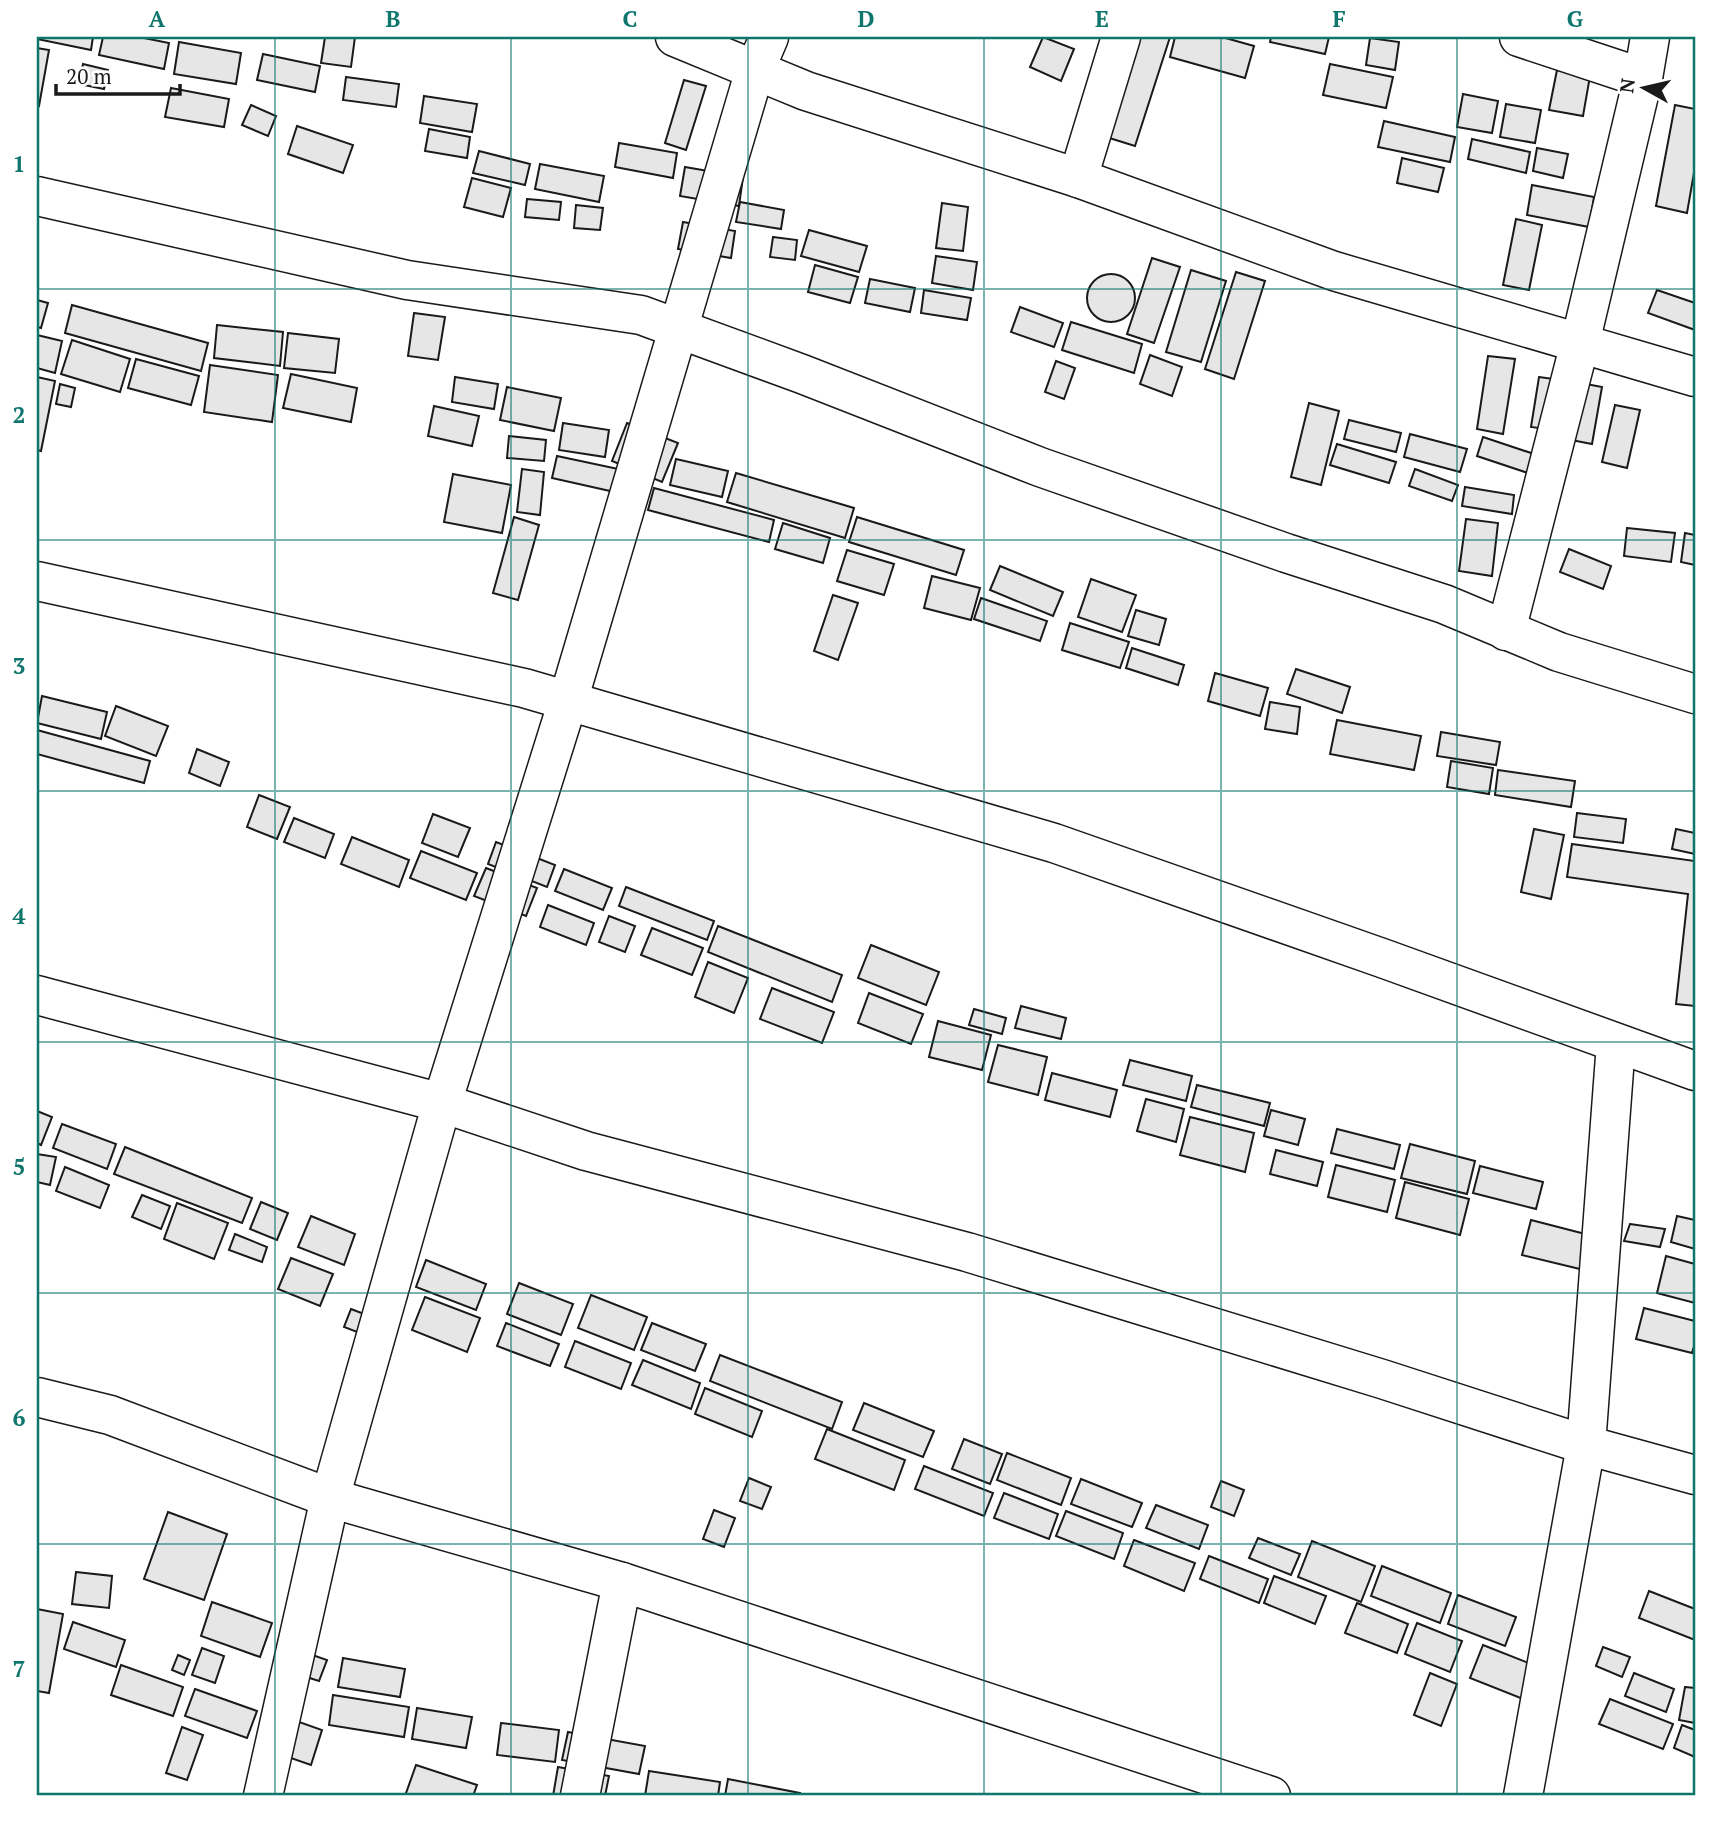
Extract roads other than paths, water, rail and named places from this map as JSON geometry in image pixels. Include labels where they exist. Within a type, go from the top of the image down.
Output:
[{"type":"street","points":[[676,37],[762,53],[806,91],[1078,178],[1334,271],[1695,377]]},
{"type":"street","points":[[1078,178],[1121,37]]},
{"type":"street","points":[[1519,37],[1643,78]]},
{"type":"street","points":[[1506,631],[1580,343],[1643,78],[1650,37]]},
{"type":"street","points":[[263,1796],[330,1498],[442,1103],[568,701],[762,53]]},
{"type":"street","points":[[37,196],[407,280],[641,315],[802,374],[1040,467],[1286,553],[1444,604],[1559,652],[1695,694]]},
{"type":"street","points":[[37,581],[524,688],[1054,844],[1695,1071]]},
{"type":"street","points":[[37,995],[442,1103],[586,1152],[980,1256],[1382,1379],[1586,1445],[1695,1475]]},
{"type":"street","points":[[1523,1796],[1586,1445],[1616,1043]]},
{"type":"street","points":[[37,1397],[110,1415],[330,1498],[622,1582],[1271,1796]]},
{"type":"street","points":[[580,1796],[622,1582]]}]
